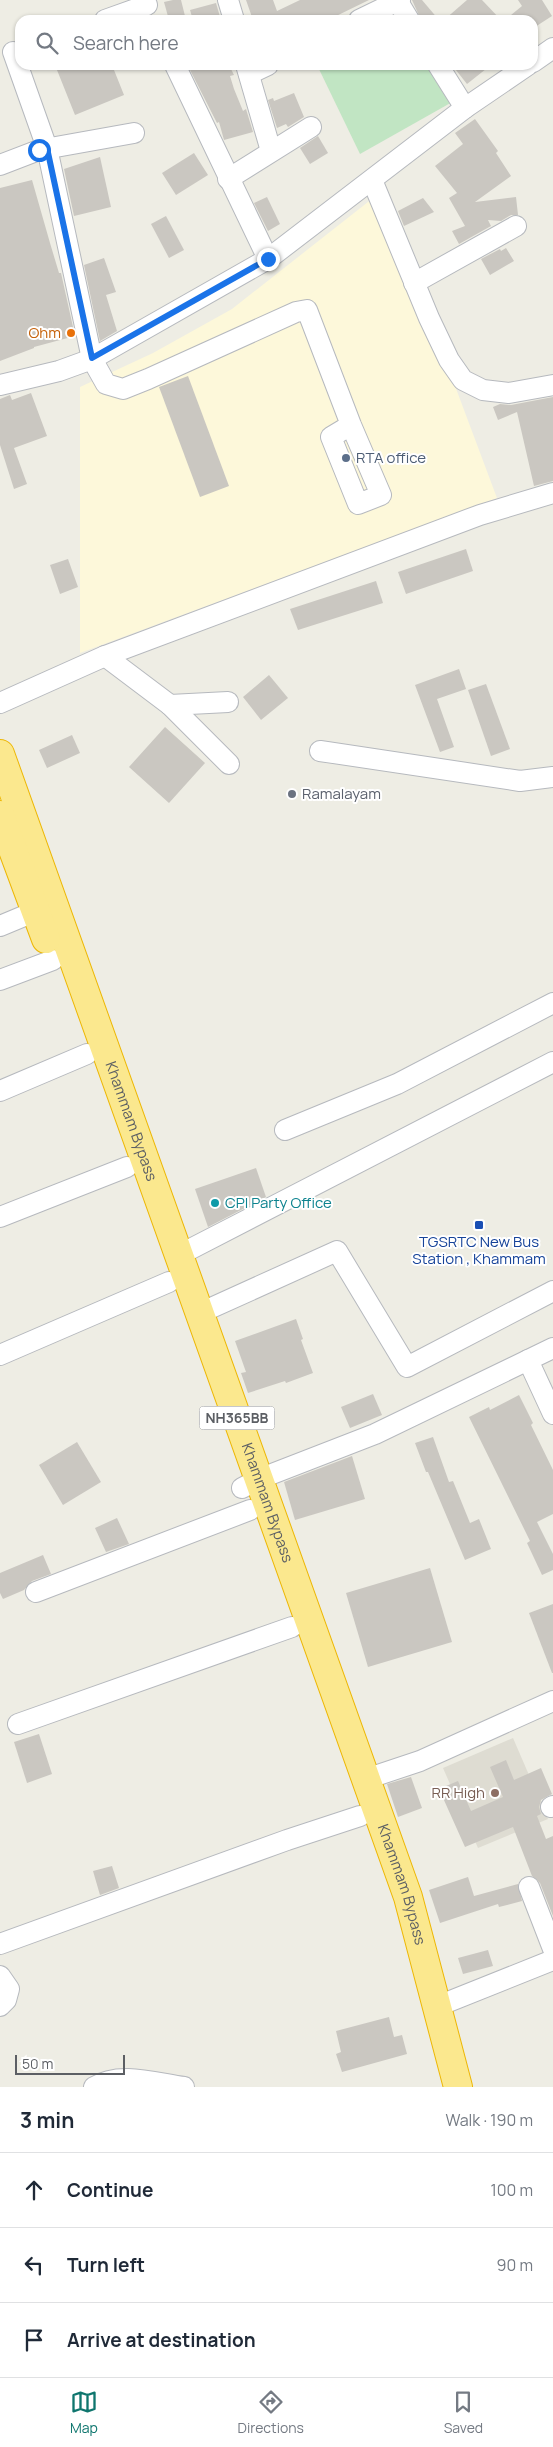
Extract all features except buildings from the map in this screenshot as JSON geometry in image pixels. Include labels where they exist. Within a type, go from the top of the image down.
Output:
[{"type":"highway","name":"Khammam Bypass","points":[[0,754],[136,1172],[169,1282],[251,1493],[366,1779],[408,1897],[458,2087]]},
{"type":"highway","name":"Khammam Bypass","points":[[0,815],[87,1054],[136,1172],[179,1254],[200,1313],[251,1493],[292,1627],[390,1901],[422,2011],[440,2087]]},
{"type":"street","points":[[228,0],[232,15]]},
{"type":"street","points":[[369,15],[398,0],[406,15]]},
{"type":"street","points":[[123,15],[149,8]]},
{"type":"street","points":[[538,58],[553,48]]},
{"type":"street","points":[[18,70],[47,148],[92,358],[106,384],[122,388],[148,380],[296,312],[307,310],[351,425]]},
{"type":"street","points":[[177,70],[268,259]]},
{"type":"street","points":[[247,70],[271,151]]},
{"type":"street","points":[[441,70],[465,108]]},
{"type":"street","points":[[0,385],[59,371],[92,358],[268,259],[465,108],[521,70]]},
{"type":"street","points":[[228,179],[311,128]]},
{"type":"street","points":[[0,165],[47,148],[134,133]]},
{"type":"street","points":[[372,180],[414,283],[449,360],[463,380],[483,390],[508,393],[553,385]]},
{"type":"street","points":[[414,283],[516,226]]},
{"type":"street","points":[[0,703],[105,656],[480,515],[553,493]]},
{"type":"street","points":[[105,656],[170,705],[229,764]]},
{"type":"street","points":[[170,705],[228,702]]},
{"type":"street","points":[[320,751],[520,781],[553,777]]},
{"type":"street","points":[[0,926],[36,911]]},
{"type":"street","points":[[0,980],[53,960]]},
{"type":"street","points":[[285,1130],[397,1084],[553,1003]]},
{"type":"street","points":[[0,1091],[87,1054]]},
{"type":"street","points":[[179,1254],[553,1062]]},
{"type":"street","points":[[0,1217],[136,1172]]},
{"type":"street","points":[[200,1313],[337,1251],[408,1367],[553,1291]]},
{"type":"street","points":[[0,1355],[169,1282]]},
{"type":"street","points":[[36,1592],[251,1493],[553,1348]]},
{"type":"street","points":[[528,1360],[553,1414]]},
{"type":"street","points":[[18,1724],[292,1627]]},
{"type":"street","points":[[366,1779],[420,1761],[553,1701]]},
{"type":"street","points":[[0,1944],[287,1840],[360,1816]]},
{"type":"street","points":[[529,1887],[553,1949]]},
{"type":"street","points":[[438,2006],[553,1960]]},
{"type":"street","points":[[0,1976],[9,1989],[6,2000],[0,2006]]},
{"type":"street","points":[[94,2087],[109,2080],[128,2079],[184,2087]]},
{"type":"shaded area","points":[[382,191],[497,498],[80,653],[80,387],[153,353],[232,309]]},
{"type":"shaded area","name":"RR High","points":[[513,1738],[548,1819],[478,1848],[443,1768]]},
{"type":"green space","points":[[319,70],[434,70],[454,101],[360,154]]},
{"type":"place","name":"Ohm","points":[[71,333]]},
{"type":"place","name":"RTA office","points":[[346,458]]},
{"type":"place","name":"Ramalayam","points":[[292,794]]},
{"type":"place","name":"CPI Party Office","points":[[215,1203]]},
{"type":"place","name":"TGSRTC New Bus Station , Khammam","points":[[479,1225]]},
{"type":"place","name":"RR High","points":[[495,1793]]},
{"type":"route","points":[[39,150],[47,148],[92,358],[268,259]]}]
